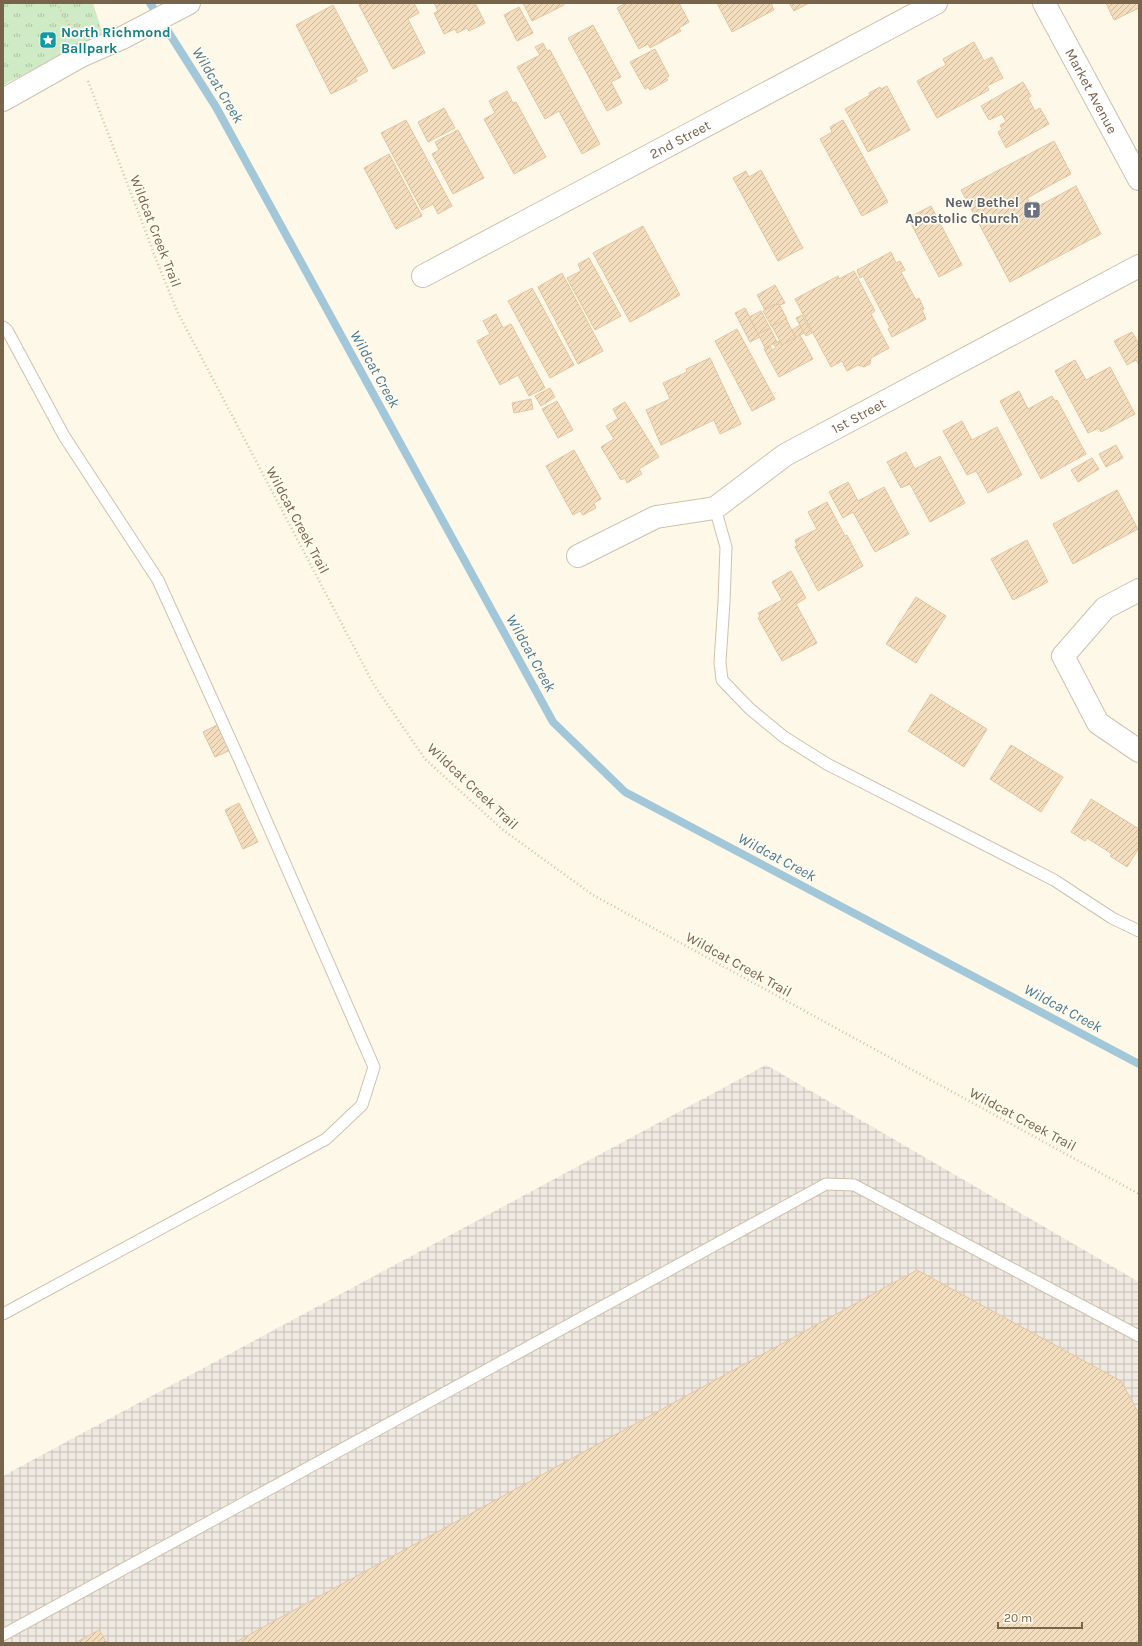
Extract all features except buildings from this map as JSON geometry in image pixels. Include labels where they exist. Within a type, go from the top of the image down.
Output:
[{"type":"street","points":[[3,100],[81,56],[122,38],[189,3]]},
{"type":"street","name":"2nd Street","points":[[423,276],[936,3]]},
{"type":"street","name":"Market Avenue","points":[[1044,3],[1139,179]]},
{"type":"street","name":"1st Street","points":[[578,556],[656,517],[715,508],[785,455],[1139,266]]},
{"type":"street","points":[[1139,590],[1105,608],[1063,656],[1098,723],[1139,751]]},
{"type":"lane","points":[[3,327],[7,330],[64,436],[158,580],[244,770],[374,1067],[362,1106],[326,1139],[3,1314]]},
{"type":"lane","points":[[715,508],[726,547],[720,662],[722,680],[750,709],[784,737],[827,764],[1054,880],[1112,918],[1139,931]]},
{"type":"lane","points":[[3,1635],[826,1184],[854,1185],[1139,1336]]},
{"type":"path","points":[[57,3],[71,26]]},
{"type":"path","name":"Wildcat Creek Trail","points":[[89,84],[177,311],[374,685],[425,759],[503,830],[594,895],[1139,1194]]},
{"type":"shaded area","points":[[766,1065],[1139,1282],[1139,1643],[3,1643],[3,1476]]},
{"type":"green space","name":"North Richmond Ballpark","points":[[3,3],[93,3],[103,35],[3,85]]},
{"type":"waterway","name":"Wildcat Creek","points":[[150,3],[216,107],[553,722],[625,792],[1139,1064]]},
{"type":"place","name":"North Richmond Ballpark","points":[[48,40]]},
{"type":"place","name":"New Bethel Apostolic Church","points":[[1032,210]]}]
